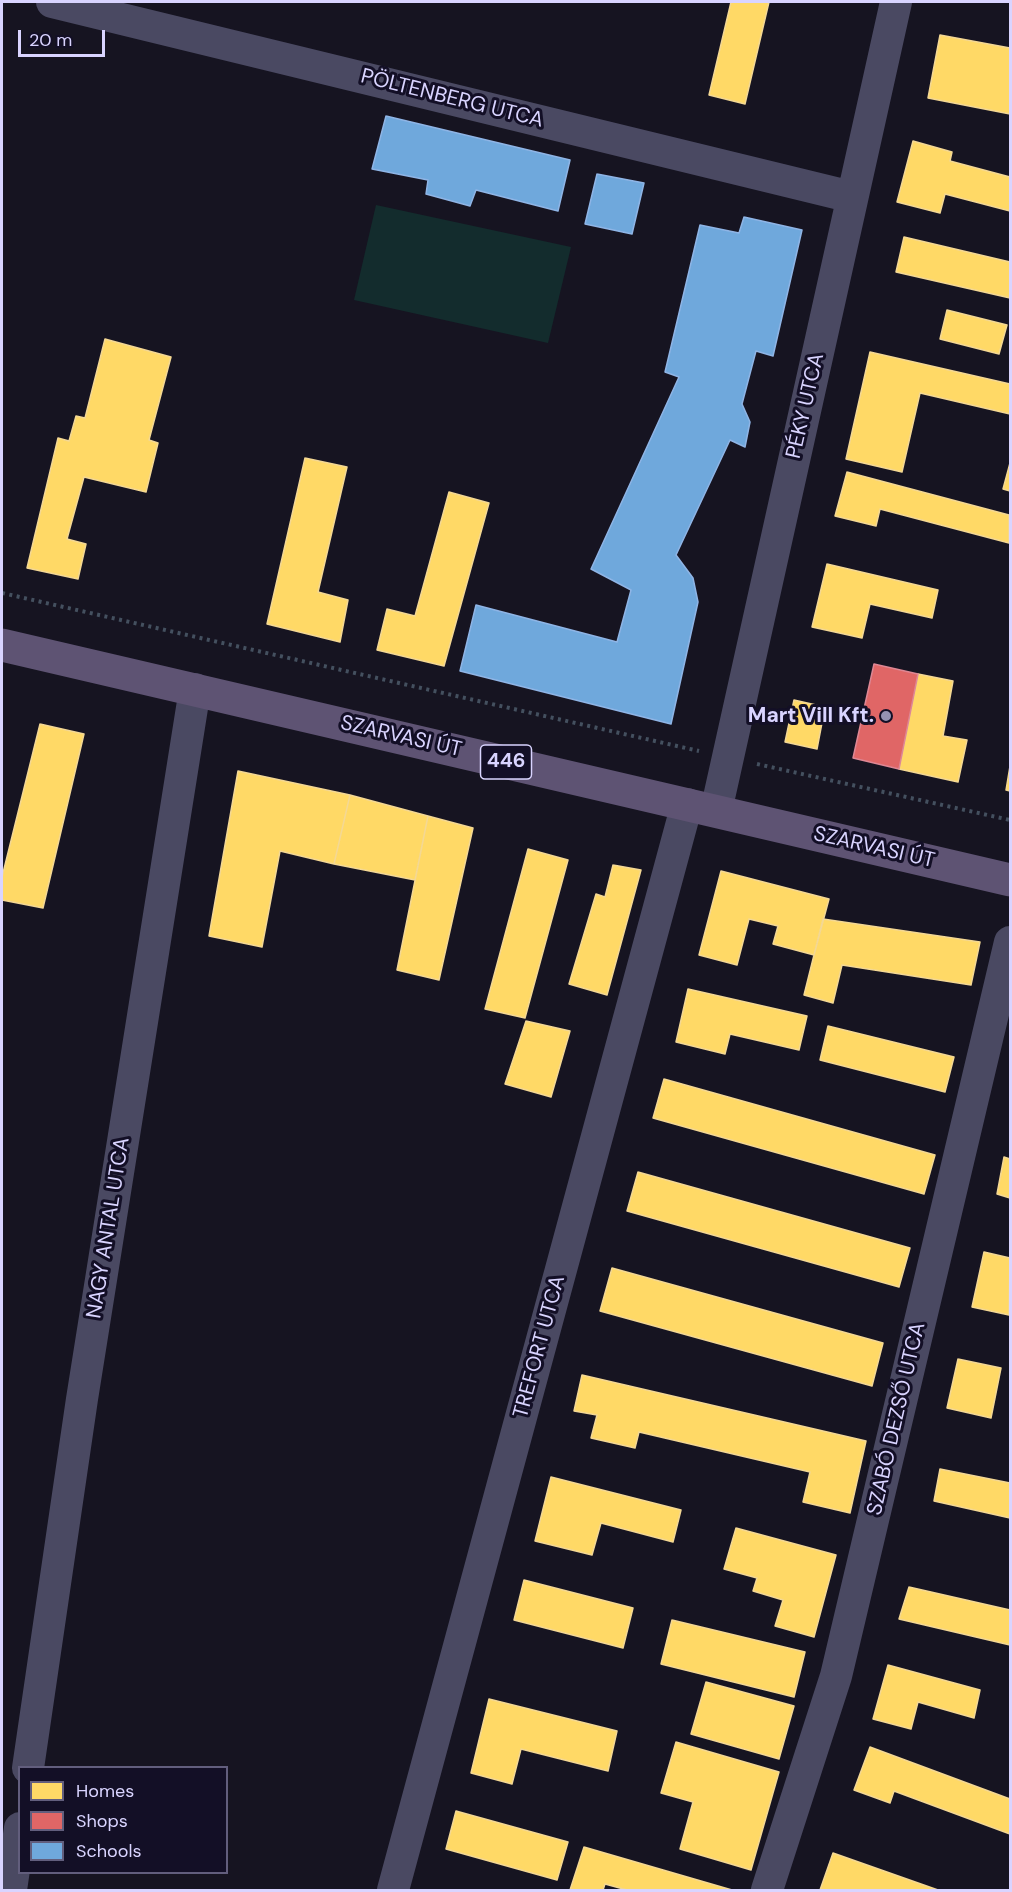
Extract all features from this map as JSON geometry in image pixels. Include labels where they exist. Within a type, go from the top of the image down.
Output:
[{"type":"main road","name":"SZARVASI ÚT","points":[[2,645],[1011,880]]},
{"type":"street","name":"PÖLTENBERG UTCA","points":[[52,2],[852,197]]},
{"type":"street","name":"PÉKY UTCA","points":[[702,808],[728,757],[896,2]]},
{"type":"street","name":"NAGY ANTAL UTCA","points":[[28,1766],[82,1399],[195,689]]},
{"type":"street","name":"TREFORT UTCA","points":[[393,1890],[702,808]]},
{"type":"street","name":"SZABÓ DEZSŐ UTCA","points":[[767,1890],[836,1676],[1011,942]]},
{"type":"street","points":[[10,1890],[18,1840]]},
{"type":"path","points":[[2,592],[1011,820]]},
{"type":"green space","points":[[376,205],[571,247],[548,343],[354,300]]},
{"type":"building: Homes","points":[[731,2],[769,2],[745,104],[709,95]]},
{"type":"building: Homes","points":[[940,35],[1010,48],[1010,114],[928,98]]},
{"type":"building: Homes","points":[[913,141],[952,152],[950,161],[1010,177],[1010,211],[945,194],[940,213],[897,202]]},
{"type":"building: Homes","points":[[904,237],[1010,262],[1010,298],[896,272]]},
{"type":"building: Homes","points":[[947,310],[1007,325],[999,354],[940,339]]},
{"type":"building: Homes","points":[[105,339],[171,357],[149,440],[158,443],[146,492],[84,477],[67,539],[86,544],[78,579],[27,568],[58,438],[69,441],[76,416],[85,418]]},
{"type":"building: Homes","points":[[870,352],[1010,384],[1010,414],[920,393],[902,472],[846,459]]},
{"type":"building: Homes","points":[[305,458],[347,467],[318,592],[348,600],[340,642],[267,624]]},
{"type":"building: Homes","points":[[1010,463],[1010,491],[1003,489]]},
{"type":"building: Homes","points":[[847,472],[1009,515],[1009,543],[880,509],[876,526],[835,516]]},
{"type":"building: Homes","points":[[449,492],[489,503],[444,666],[377,650],[387,609],[415,616]]},
{"type":"building: Homes","points":[[827,564],[938,590],[932,618],[870,604],[862,638],[812,627]]},
{"type":"building: Homes","points":[[918,674],[953,681],[943,736],[967,740],[958,782],[899,769]]},
{"type":"building: Homes","points":[[794,700],[825,707],[817,749],[785,742]]},
{"type":"building: Homes","points":[[40,724],[84,734],[43,908],[2,900],[2,877]]},
{"type":"building: Homes","points":[[1010,766],[1010,791],[1006,790]]},
{"type":"building: Homes","points":[[238,771],[350,795],[334,864],[280,851],[262,947],[209,936]]},
{"type":"building: Homes","points":[[350,795],[428,816],[415,880],[334,864]]},
{"type":"building: Homes","points":[[428,816],[473,828],[439,980],[397,970]]},
{"type":"building: Homes","points":[[528,849],[568,860],[525,1018],[485,1009]]},
{"type":"building: Homes","points":[[613,865],[641,870],[607,995],[569,984],[596,894],[605,897]]},
{"type":"building: Homes","points":[[721,871],[829,899],[814,955],[773,944],[778,926],[749,919],[737,965],[699,955]]},
{"type":"building: Homes","points":[[823,919],[980,942],[971,985],[842,965],[833,1003],[804,995]]},
{"type":"building: Homes","points":[[688,989],[807,1016],[799,1050],[730,1034],[725,1054],[676,1042]]},
{"type":"building: Homes","points":[[526,1021],[570,1031],[551,1097],[505,1084]]},
{"type":"building: Homes","points":[[828,1026],[954,1057],[945,1092],[820,1060]]},
{"type":"building: Homes","points":[[664,1079],[935,1155],[924,1194],[653,1118]]},
{"type":"building: Homes","points":[[1004,1157],[1010,1159],[1010,1198],[997,1194]]},
{"type":"building: Homes","points":[[638,1172],[910,1248],[899,1287],[627,1211]]},
{"type":"building: Homes","points":[[984,1252],[1010,1258],[1009,1315],[972,1307]]},
{"type":"building: Homes","points":[[612,1268],[883,1343],[872,1386],[600,1311]]},
{"type":"building: Homes","points":[[958,1359],[1001,1368],[991,1418],[947,1408]]},
{"type":"building: Homes","points":[[582,1375],[866,1441],[850,1513],[803,1502],[810,1472],[639,1432],[635,1448],[591,1438],[597,1415],[574,1411]]},
{"type":"building: Homes","points":[[940,1469],[1010,1483],[1010,1518],[934,1501]]},
{"type":"building: Homes","points":[[551,1477],[681,1510],[673,1542],[601,1523],[592,1555],[535,1541]]},
{"type":"building: Homes","points":[[736,1528],[836,1555],[814,1637],[775,1626],[783,1600],[753,1591],[757,1578],[724,1569]]},
{"type":"building: Homes","points":[[524,1580],[633,1608],[623,1648],[514,1620]]},
{"type":"building: Homes","points":[[909,1587],[1010,1610],[1010,1645],[899,1619]]},
{"type":"building: Homes","points":[[672,1620],[805,1652],[794,1697],[661,1664]]},
{"type":"building: Homes","points":[[888,1665],[980,1690],[974,1718],[918,1702],[911,1729],[873,1719]]},
{"type":"building: Homes","points":[[706,1682],[794,1706],[779,1759],[691,1734]]},
{"type":"building: Homes","points":[[489,1699],[617,1731],[608,1771],[521,1749],[512,1784],[471,1773]]},
{"type":"building: Homes","points":[[676,1742],[779,1772],[751,1870],[680,1849],[693,1802],[661,1793]]},
{"type":"building: Homes","points":[[870,1747],[1010,1799],[1010,1834],[894,1791],[890,1803],[854,1790]]},
{"type":"building: Homes","points":[[456,1811],[568,1842],[557,1880],[446,1849]]},
{"type":"building: Homes","points":[[584,1847],[732,1890],[627,1890],[605,1884],[603,1890],[570,1890]]},
{"type":"building: Homes","points":[[833,1853],[938,1890],[820,1890]]},
{"type":"building: Shops","name":"Mart Vill Kft.","points":[[874,664],[918,674],[899,769],[853,758]]},
{"type":"building: Schools","points":[[386,116],[570,160],[558,211],[476,190],[470,206],[426,194],[428,180],[372,169]]},
{"type":"building: Schools","points":[[597,174],[644,183],[632,234],[585,224]]},
{"type":"building: Schools","points":[[744,217],[802,230],[773,356],[756,351],[742,404],[750,422],[745,447],[730,440],[676,555],[693,578],[698,602],[671,724],[460,671],[476,605],[617,642],[631,590],[591,569],[679,377],[665,372],[700,225],[739,233]]},
{"type":"place","name":"Mart Vill Kft.","points":[[886,716]]}]
